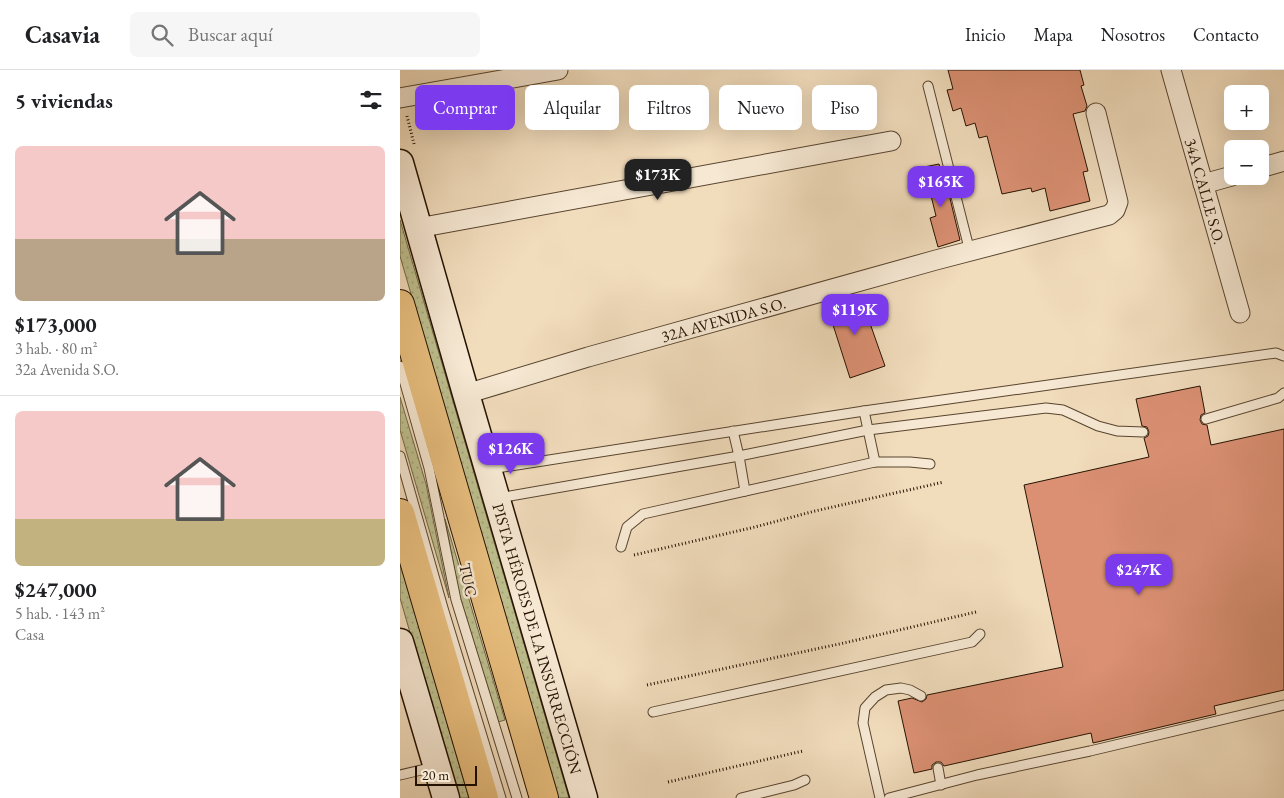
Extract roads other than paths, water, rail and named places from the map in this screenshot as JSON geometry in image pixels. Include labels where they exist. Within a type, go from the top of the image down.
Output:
[{"type":"main road","points":[[400,304],[544,798]]},
{"type":"main road","points":[[400,513],[484,798]]},
{"type":"street","points":[[400,98],[558,70]]},
{"type":"street","name":"34A CALLE S.O.","points":[[1171,70],[1240,313]]},
{"type":"street","name":"32A AVENIDA S.O.","points":[[466,394],[588,357],[1109,215],[1115,210],[1118,202],[1096,114]]},
{"type":"street","points":[[418,228],[891,141]]},
{"type":"street","points":[[1269,165],[1284,161]]},
{"type":"street","name":"PISTA HÉROES DE LA INSURRECCIÓN","points":[[400,163],[584,798]]},
{"type":"street","points":[[1204,184],[1224,178]]},
{"type":"street","points":[[400,642],[446,798]]},
{"type":"lane","points":[[928,86],[970,252]]},
{"type":"lane","points":[[488,469],[864,410],[1276,353],[1284,356]]},
{"type":"lane","name":"TUC","points":[[400,366],[429,468],[456,600],[517,798]]},
{"type":"lane","points":[[1206,419],[1278,398],[1284,393]]},
{"type":"lane","points":[[496,499],[739,456],[868,430],[1046,408],[1063,410],[1098,426],[1117,431],[1143,432]]},
{"type":"lane","points":[[864,410],[875,462]]},
{"type":"lane","points":[[733,431],[746,491]]},
{"type":"lane","name":"TUC","points":[[400,456],[501,798]]},
{"type":"lane","points":[[621,547],[627,527],[643,514],[875,462],[930,464]]},
{"type":"lane","points":[[653,712],[972,642],[980,634]]},
{"type":"lane","points":[[880,798],[863,723],[865,708],[875,697],[886,690],[901,688],[921,696]]},
{"type":"lane","points":[[889,798],[977,775],[1090,751],[1284,705]]},
{"type":"lane","points":[[400,775],[436,767]]},
{"type":"lane","points":[[938,768],[941,784]]},
{"type":"lane","points":[[741,798],[794,785],[805,780]]}]
